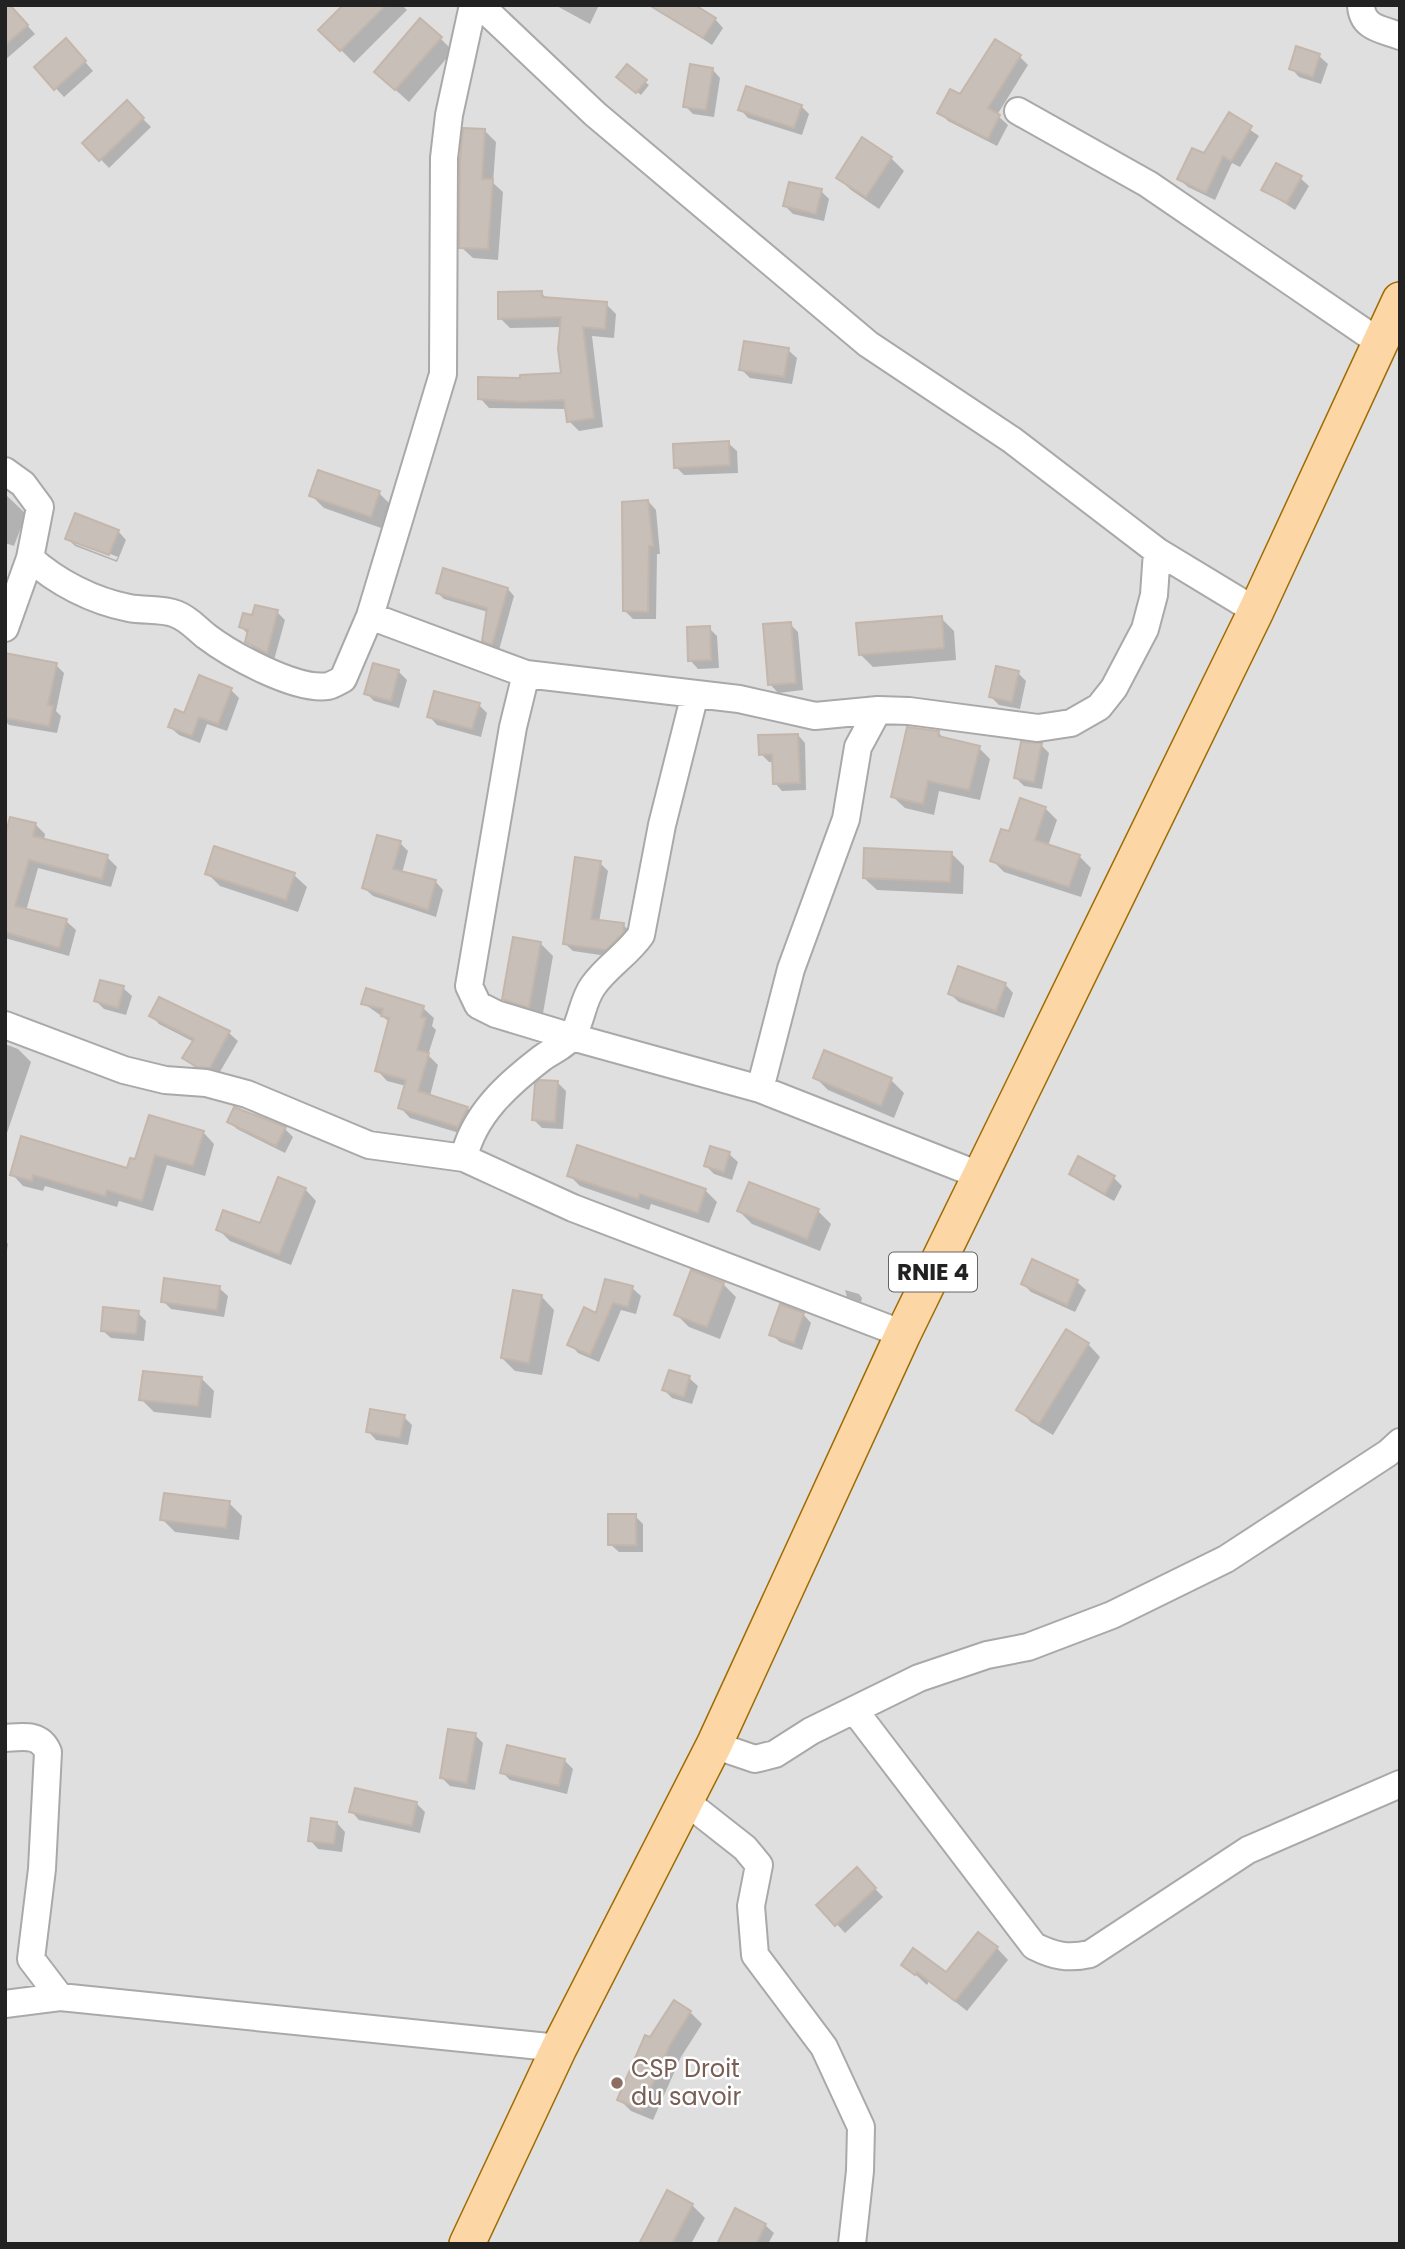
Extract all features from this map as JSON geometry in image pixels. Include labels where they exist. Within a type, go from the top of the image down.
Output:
[{"type":"main road","name":"RNIE 4","points":[[467,2244],[559,2048],[714,1745],[903,1334],[1256,611],[1400,300]]},
{"type":"street","points":[[30,558],[54,579],[127,608],[173,612],[189,620],[229,651],[306,684],[329,686],[343,679],[370,616],[443,374],[444,158],[449,115],[472,5]]},
{"type":"street","points":[[480,5],[594,114],[868,344],[1012,440],[1157,551],[1256,611]]},
{"type":"street","points":[[1362,5],[1362,18],[1366,23],[1400,36]]},
{"type":"street","points":[[1018,111],[1148,184],[1379,342]]},
{"type":"street","points":[[5,471],[23,484],[40,507],[30,558],[5,628]]},
{"type":"street","points":[[370,616],[526,674],[739,699],[815,716],[878,710],[1038,728],[1071,723],[1098,707],[1130,663],[1145,629],[1154,595],[1157,551]]},
{"type":"street","points":[[19,588],[54,579]]},
{"type":"street","points":[[526,674],[513,727],[469,986],[478,1005],[496,1014],[572,1037],[760,1089],[979,1175]]},
{"type":"street","points":[[464,1158],[469,1135],[487,1109],[515,1080],[572,1037],[591,988],[605,970],[631,949],[641,935],[662,825],[695,694]]},
{"type":"street","points":[[760,1089],[791,969],[846,819],[858,747],[878,710]]},
{"type":"street","points":[[5,1025],[124,1070],[165,1080],[205,1083],[247,1094],[369,1145],[464,1158],[573,1208],[903,1334]]},
{"type":"street","points":[[714,1745],[755,1759],[775,1754],[811,1731],[919,1678],[987,1655],[1028,1647],[1112,1615],[1226,1559],[1388,1453],[1400,1442]]},
{"type":"street","points":[[855,1711],[1034,1946],[1052,1955],[1073,1958],[1090,1954],[1248,1850],[1400,1784]]},
{"type":"street","points":[[5,1738],[31,1736],[45,1743],[48,1752],[42,1869],[31,1959],[60,1997]]},
{"type":"street","points":[[684,1800],[745,1848],[759,1866],[751,1906],[755,1955],[824,2047],[861,2127],[860,2171],[852,2244]]},
{"type":"street","points":[[5,2004],[60,1997],[559,2048]]},
{"type":"shaded area","points":[[5,5],[1400,5],[1400,2244],[5,2244]]},
{"type":"building","points":[[5,5],[10,5],[28,25],[5,45]]},
{"type":"building","points":[[343,5],[386,5],[340,51],[318,30]]},
{"type":"building","points":[[649,5],[695,5],[716,18],[703,38]]},
{"type":"building","points":[[420,18],[442,37],[395,90],[374,72]]},
{"type":"building","points":[[66,38],[86,61],[54,90],[34,67]]},
{"type":"building","points":[[995,39],[1021,55],[988,108],[1000,115],[988,139],[937,113],[950,89],[960,94]]},
{"type":"building","points":[[1296,46],[1320,54],[1313,77],[1289,69]]},
{"type":"building","points":[[627,64],[647,80],[636,93],[616,77]]},
{"type":"building","points":[[690,64],[713,68],[706,110],[683,107]]},
{"type":"building","points":[[746,86],[802,105],[794,128],[738,110]]},
{"type":"building","points":[[127,100],[144,118],[99,161],[82,143]]},
{"type":"building","points":[[1229,112],[1252,126],[1231,161],[1223,156],[1206,193],[1177,179],[1192,148],[1204,153]]},
{"type":"building","points":[[463,128],[485,129],[482,179],[493,179],[488,249],[459,248]]},
{"type":"building","points":[[862,137],[892,157],[866,197],[836,178]]},
{"type":"building","points":[[1276,163],[1302,176],[1287,203],[1261,190]]},
{"type":"building","points":[[789,182],[822,189],[816,214],[783,206]]},
{"type":"building","points":[[542,291],[542,297],[607,302],[605,329],[583,327],[594,418],[567,422],[564,400],[521,402],[478,399],[478,377],[520,378],[520,375],[561,373],[558,349],[561,317],[498,319],[498,292]]},
{"type":"building","points":[[744,341],[789,348],[784,377],[739,370]]},
{"type":"building","points":[[729,441],[730,465],[674,468],[673,444]]},
{"type":"building","points":[[318,470],[380,491],[371,517],[309,496]]},
{"type":"building","points":[[648,500],[653,546],[649,546],[648,612],[623,611],[622,502]]},
{"type":"building","points":[[75,513],[119,530],[109,555],[65,539]]},
{"type":"building","points":[[443,568],[508,588],[492,645],[482,641],[487,608],[436,593]]},
{"type":"building","points":[[255,605],[278,610],[267,653],[245,642],[248,630],[239,627],[243,613],[252,615]]},
{"type":"building","points":[[942,616],[944,648],[859,655],[856,623]]},
{"type":"building","points":[[791,622],[796,683],[768,685],[763,624]]},
{"type":"building","points":[[710,626],[711,660],[688,661],[687,627]]},
{"type":"building","points":[[5,653],[57,663],[48,705],[53,706],[49,726],[5,718]]},
{"type":"building","points":[[373,663],[399,670],[391,701],[364,694]]},
{"type":"building","points":[[996,666],[1019,671],[1012,702],[989,697]]},
{"type":"building","points":[[199,675],[232,688],[218,724],[199,717],[192,736],[168,727],[175,709],[184,713]]},
{"type":"building","points":[[434,691],[480,703],[472,729],[427,717]]},
{"type":"building","points":[[907,727],[939,731],[938,736],[980,746],[969,790],[928,781],[923,804],[891,797]]},
{"type":"building","points":[[798,734],[800,783],[773,784],[772,754],[759,755],[758,735]]},
{"type":"building","points":[[1021,742],[1042,743],[1034,782],[1014,778]]},
{"type":"building","points":[[1020,798],[1046,807],[1035,840],[1080,855],[1069,887],[990,861],[1001,829],[1009,831]]},
{"type":"building","points":[[10,817],[36,823],[33,836],[108,855],[102,879],[29,860],[15,906],[67,919],[59,948],[5,932],[5,836]]},
{"type":"building","points":[[377,835],[401,841],[393,869],[436,880],[428,910],[362,888]]},
{"type":"building","points":[[214,846],[295,873],[286,900],[205,874]]},
{"type":"building","points":[[864,848],[952,852],[950,882],[863,878]]},
{"type":"building","points":[[575,857],[601,861],[591,919],[624,923],[623,933],[606,950],[563,944]]},
{"type":"building","points":[[513,937],[541,942],[529,1008],[502,999]]},
{"type":"building","points":[[958,966],[1006,983],[996,1011],[948,994]]},
{"type":"building","points":[[100,980],[124,986],[118,1008],[94,1001]]},
{"type":"building","points":[[366,988],[424,1006],[421,1017],[426,1018],[417,1050],[429,1053],[418,1091],[468,1107],[458,1127],[398,1108],[406,1080],[375,1071],[389,1018],[381,1016],[383,1009],[361,1004]]},
{"type":"building","points":[[159,997],[230,1031],[210,1068],[197,1067],[182,1058],[194,1039],[149,1016]]},
{"type":"building","points":[[824,1050],[892,1078],[881,1106],[813,1078]]},
{"type":"building","points":[[539,1080],[558,1081],[555,1122],[532,1120],[535,1084]]},
{"type":"building","points":[[234,1107],[286,1127],[276,1146],[227,1122]]},
{"type":"building","points":[[149,1115],[204,1131],[193,1166],[155,1155],[142,1201],[107,1190],[105,1196],[33,1175],[32,1181],[10,1175],[21,1136],[127,1168],[130,1158],[135,1159]]},
{"type":"building","points":[[577,1145],[706,1189],[698,1213],[640,1194],[638,1199],[567,1176]]},
{"type":"building","points":[[710,1146],[730,1152],[724,1172],[704,1166]]},
{"type":"building","points":[[1078,1156],[1115,1176],[1105,1194],[1069,1174]]},
{"type":"building","points":[[278,1177],[306,1188],[279,1255],[216,1230],[223,1210],[260,1223]]},
{"type":"building","points":[[749,1182],[819,1209],[807,1239],[737,1211]]},
{"type":"building","points":[[1032,1259],[1078,1280],[1067,1305],[1021,1284]]},
{"type":"building","points":[[691,1270],[724,1283],[707,1327],[674,1315]]},
{"type":"building","points":[[164,1278],[220,1286],[217,1310],[161,1302]]},
{"type":"building","points":[[605,1279],[633,1286],[628,1307],[613,1303],[590,1355],[567,1345],[584,1307],[596,1313]]},
{"type":"building","points":[[513,1290],[542,1295],[529,1363],[501,1358]]},
{"type":"building","points":[[780,1304],[804,1313],[794,1343],[769,1335]]},
{"type":"building","points":[[103,1307],[139,1311],[136,1334],[101,1331]]},
{"type":"building","points":[[1066,1329],[1089,1343],[1039,1424],[1016,1410]]},
{"type":"building","points":[[669,1370],[690,1376],[684,1397],[662,1390]]},
{"type":"building","points":[[143,1371],[202,1377],[198,1406],[139,1400]]},
{"type":"building","points":[[370,1409],[405,1415],[400,1438],[366,1432]]},
{"type":"building","points":[[164,1493],[230,1501],[226,1528],[160,1520]]},
{"type":"building","points":[[608,1514],[636,1514],[636,1545],[608,1545]]},
{"type":"building","points":[[448,1729],[476,1733],[467,1783],[440,1778]]},
{"type":"building","points":[[507,1745],[565,1759],[559,1786],[500,1773]]},
{"type":"building","points":[[355,1788],[417,1802],[412,1826],[349,1812]]},
{"type":"building","points":[[311,1818],[337,1822],[334,1844],[308,1841]]},
{"type":"building","points":[[857,1867],[876,1888],[835,1926],[816,1905]]},
{"type":"building","points":[[978,1932],[998,1947],[955,2001],[917,1972],[915,1975],[901,1965],[913,1948],[946,1972]]},
{"type":"building","points":[[674,2000],[691,2011],[670,2045],[641,2110],[617,2100],[645,2035],[650,2037]]},
{"type":"building","points":[[667,2190],[693,2204],[672,2244],[639,2244]]},
{"type":"building","points":[[735,2208],[766,2224],[756,2244],[717,2244]]},
{"type":"place","name":"CSP Droit du savoir","points":[[617,2083]]}]
